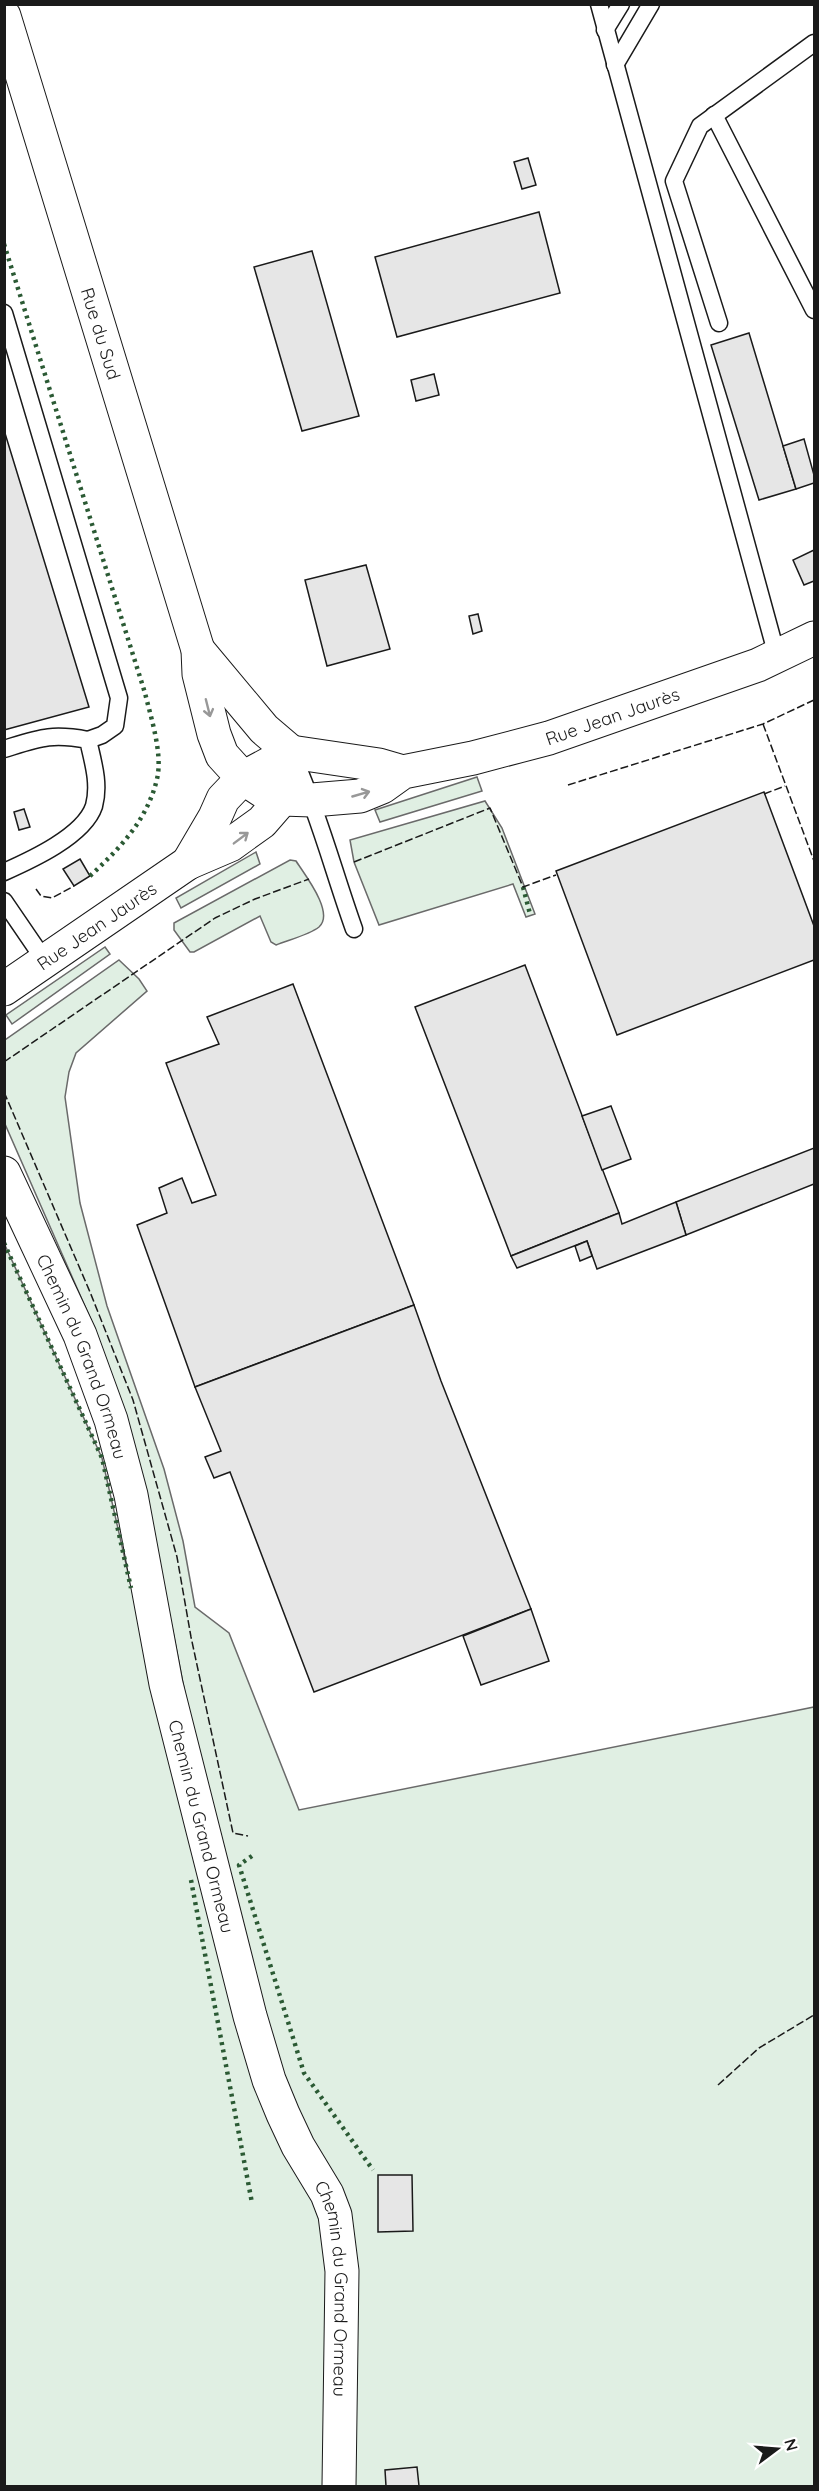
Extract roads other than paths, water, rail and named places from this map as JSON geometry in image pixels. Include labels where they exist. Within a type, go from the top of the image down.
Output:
[{"type":"street","name":"Rue du Sud","points":[[4,16],[198,650],[199,674],[214,734],[229,777]]},
{"type":"street","name":"Rue Jean Jaurès","points":[[4,989],[188,863],[230,845],[297,800],[360,796],[382,787],[403,772],[472,759],[549,738],[758,665],[814,638]]},
{"type":"street","name":"Rue du Sud","points":[[198,650],[264,729],[291,752]]},
{"type":"street","name":"Rue Jean Jaurès","points":[[291,752],[379,765],[403,772]]},
{"type":"street","points":[[291,752],[297,800],[269,795],[229,777],[291,752]]},
{"type":"street","name":"Rue Jean Jaurès","points":[[188,863],[215,817],[229,777]]},
{"type":"street","name":"Chemin du Grand Ormeau","points":[[4,1173],[80,1335],[111,1420],[131,1495],[171,1706],[250,2016],[269,2080],[283,2114],[298,2146],[327,2194],[335,2215],[342,2271],[339,2487]]},
{"type":"lane","points":[[599,4],[777,656]]},
{"type":"lane","points":[[605,30],[621,4]]},
{"type":"lane","points":[[615,65],[651,4]]},
{"type":"lane","points":[[719,323],[674,181],[700,126],[814,43]]},
{"type":"lane","points":[[714,116],[814,310]]},
{"type":"lane","points":[[4,313],[119,698],[115,726],[102,735],[88,740],[62,735],[44,737],[4,749]]},
{"type":"lane","points":[[4,872],[53,849],[80,824],[93,807],[97,783],[88,740]]},
{"type":"lane","points":[[297,800],[333,871],[354,929]]},
{"type":"lane","points":[[4,901],[45,961]]}]
